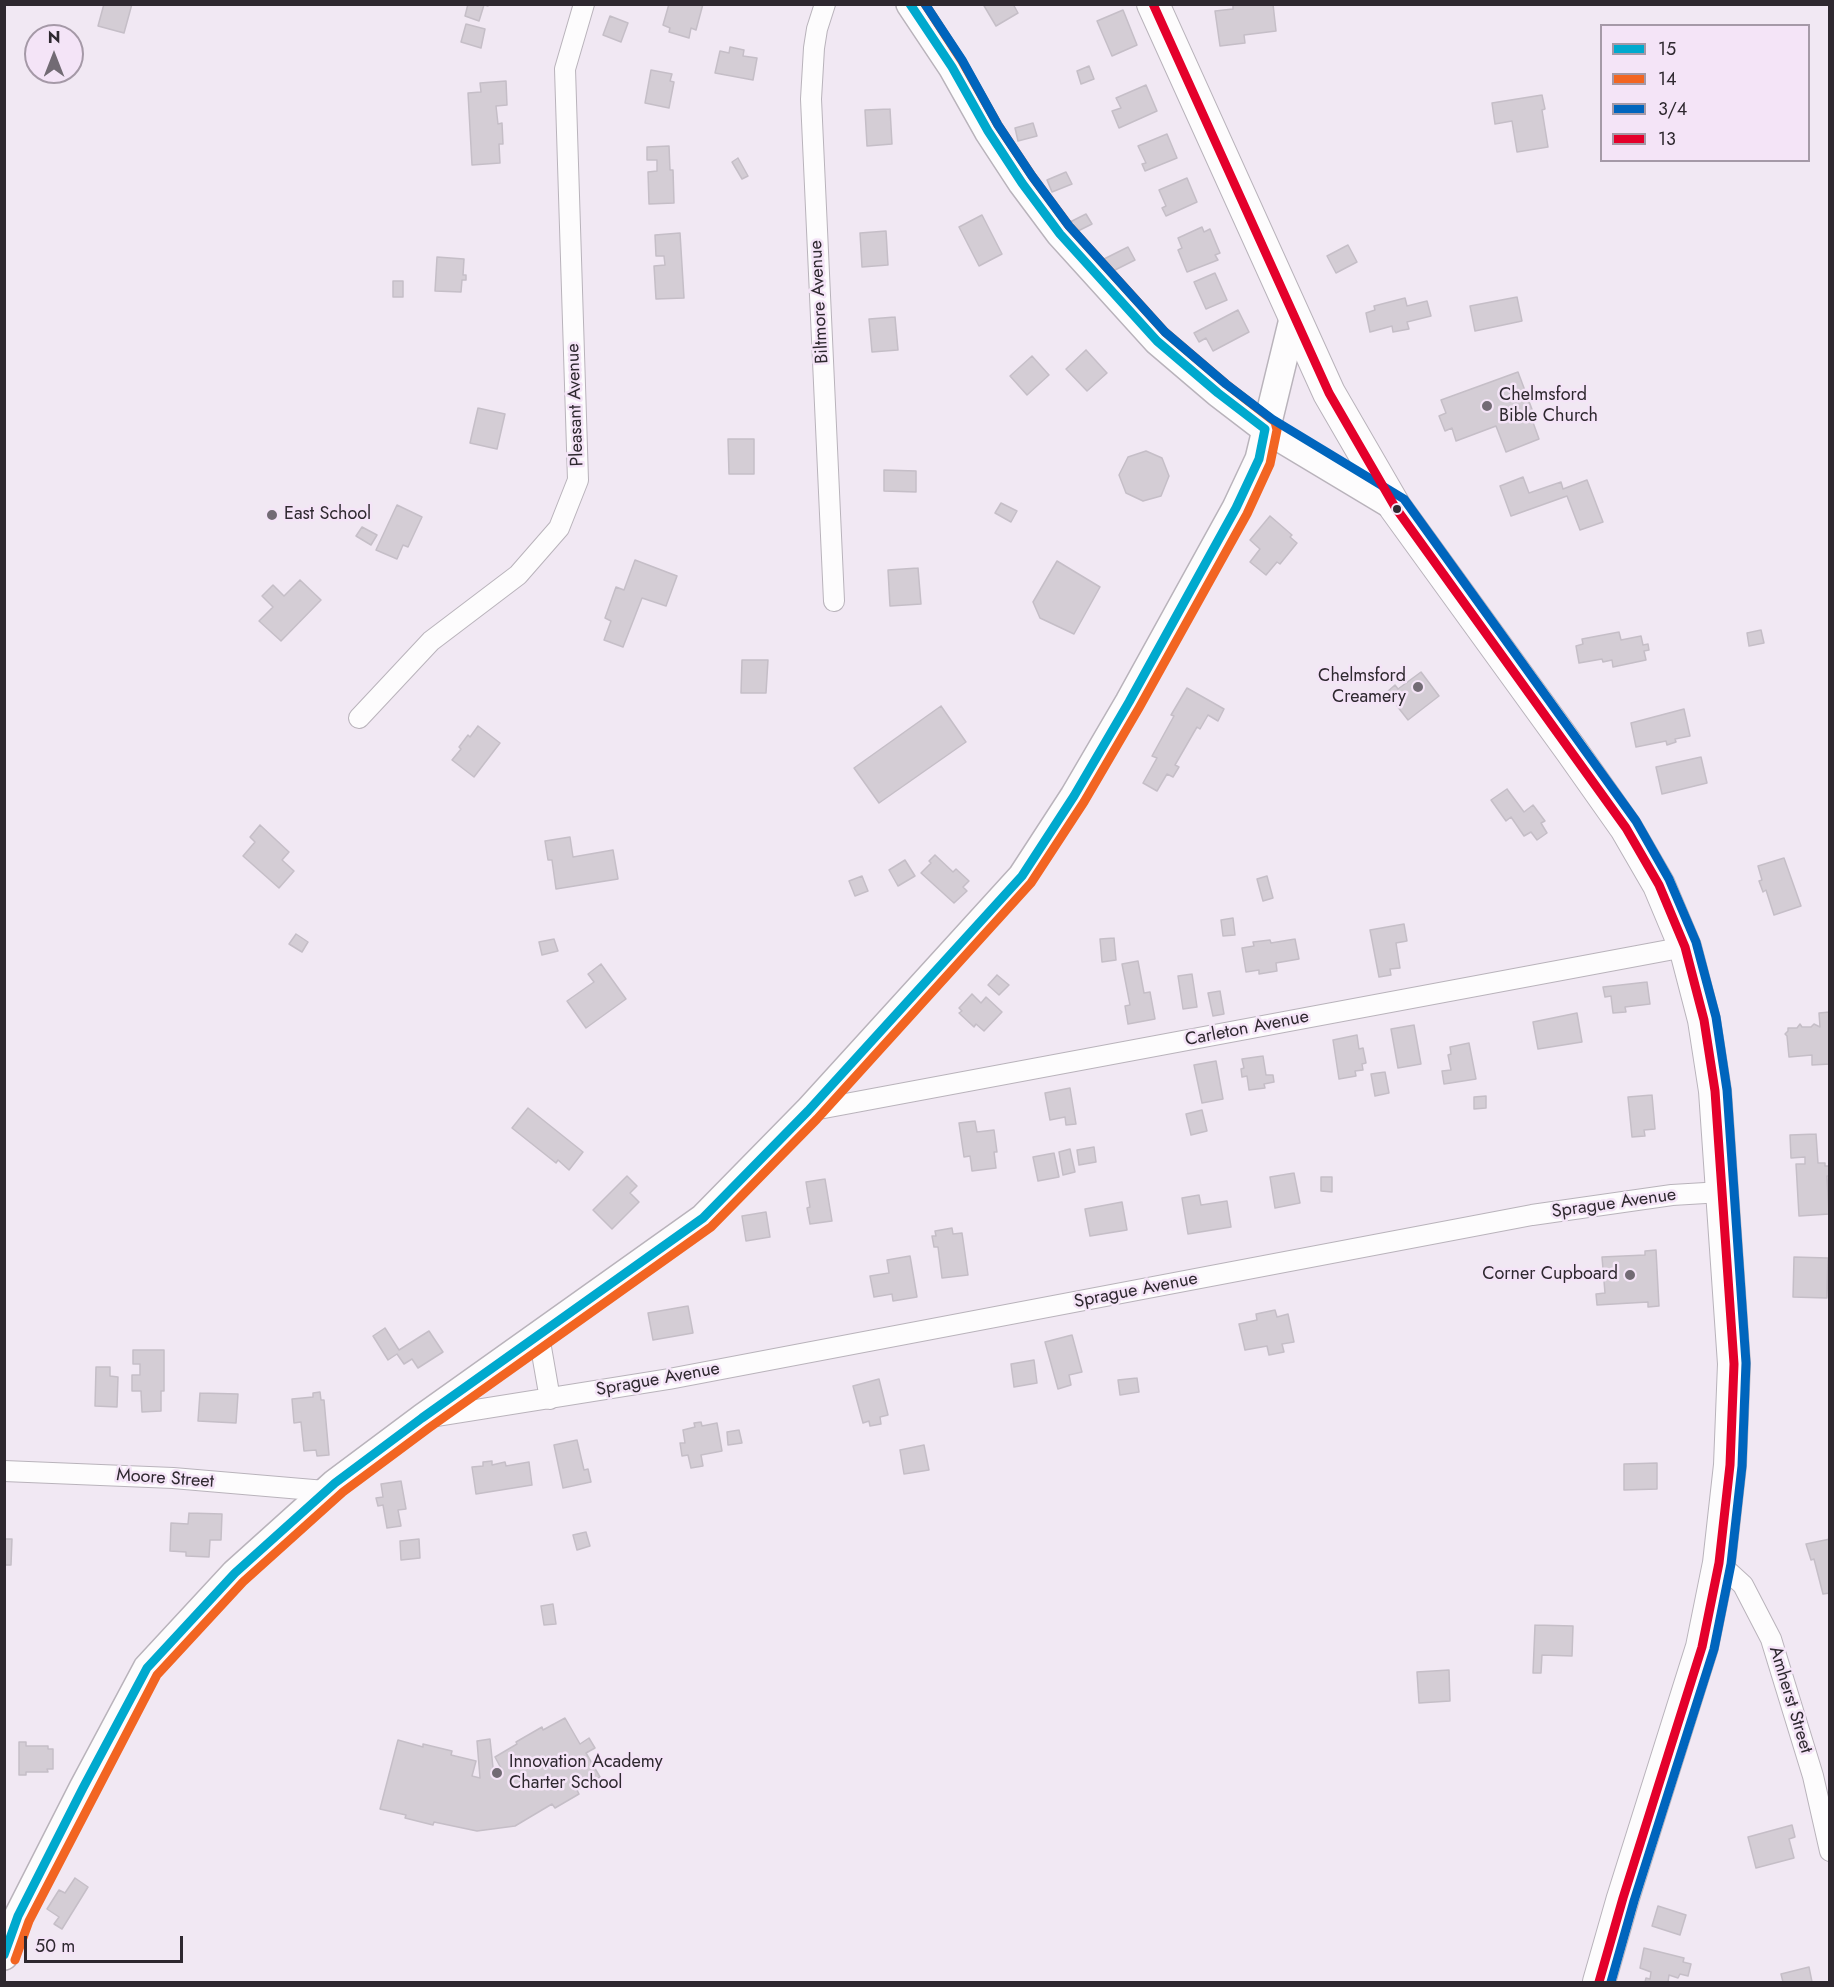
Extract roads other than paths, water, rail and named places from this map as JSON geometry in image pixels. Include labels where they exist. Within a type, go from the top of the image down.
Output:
[{"type":"main road","points":[[1153,4],[1329,393],[1395,507],[1626,828],[1659,885],[1685,947],[1704,1020],[1715,1091],[1734,1364],[1730,1465],[1719,1563],[1702,1647],[1626,1887],[1599,1983]]},
{"type":"street","name":"Pleasant Avenue","points":[[359,718],[431,641],[518,575],[559,528],[578,480],[565,69],[584,4]]},
{"type":"street","name":"Biltmore Avenue","points":[[825,4],[814,48],[811,99],[834,601]]},
{"type":"street","points":[[910,4],[952,67],[1022,183],[1060,234],[1157,341],[1265,429],[1395,507]]},
{"type":"street","points":[[4,1956],[18,1916],[147,1668],[235,1573],[325,1491],[422,1418],[703,1218],[808,1111],[1022,876],[1074,796],[1218,544],[1258,459],[1294,315]]},
{"type":"street","name":"Carleton Avenue","points":[[808,1111],[1685,947]]},
{"type":"street","name":"Sprague Avenue","points":[[422,1418],[692,1375],[1532,1215],[1672,1195],[1722,1192]]},
{"type":"street","points":[[539,1336],[550,1399]]},
{"type":"street","name":"Moore Street","points":[[4,1471],[172,1478],[325,1491]]},
{"type":"street","name":"Amherst Street","points":[[1719,1563],[1743,1585],[1771,1639],[1813,1776],[1830,1851]]},
{"type":"place","name":"Chelmsford Bible Church","points":[[1487,406]]},
{"type":"place","name":"East School","points":[[272,515]]},
{"type":"place","name":"Chelmsford Creamery","points":[[1418,687]]},
{"type":"place","name":"Corner Cupboard","points":[[1630,1275]]},
{"type":"place","name":"Innovation Academy Charter School","points":[[497,1773]]}]
